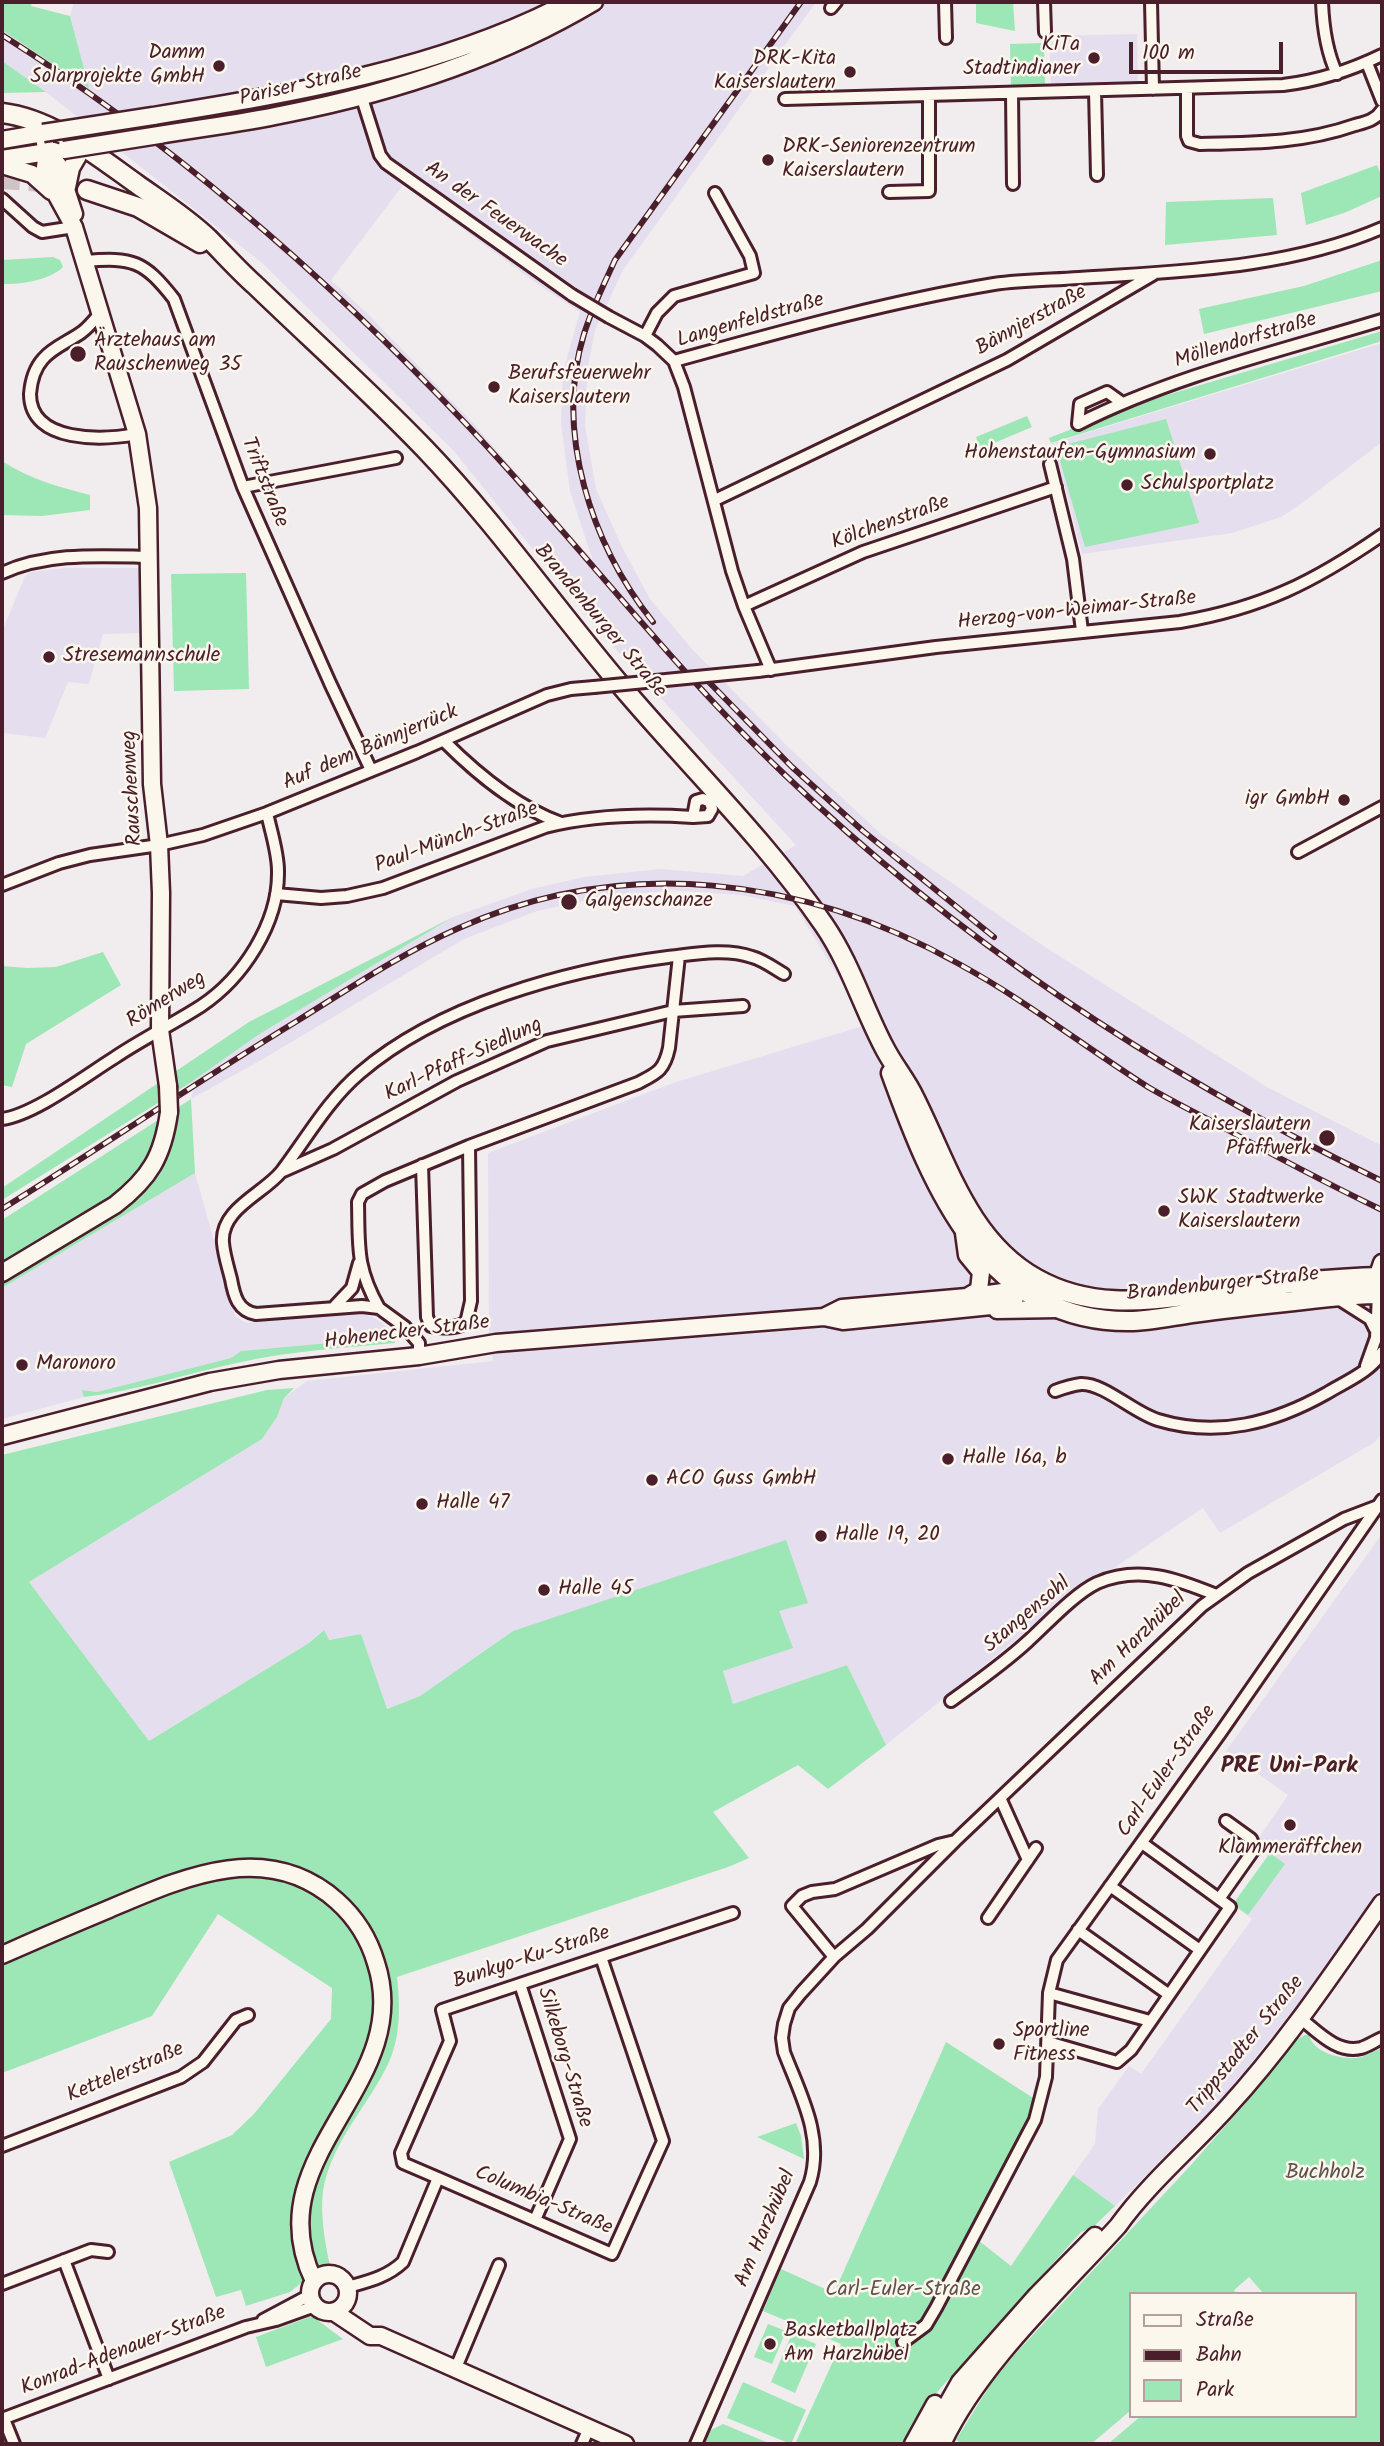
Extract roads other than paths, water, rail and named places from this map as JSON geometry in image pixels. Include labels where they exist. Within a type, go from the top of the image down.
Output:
[{"type":"main road","name":"Pariser Straße","points":[[2,140],[275,95],[372,73],[495,36],[569,2]]},
{"type":"main road","name":"Pariser Straße","points":[[2,162],[259,119],[362,95],[502,49],[593,2]]},
{"type":"main road","name":"Brandenburger Straße","points":[[2,113],[49,127],[86,149],[189,222],[425,449],[485,518],[625,691],[773,857],[827,930],[884,1049],[932,1178],[964,1233],[990,1262],[1028,1283],[1057,1288],[1080,1297],[1108,1301],[1134,1302],[1271,1286],[1381,1281]]},
{"type":"main road","points":[[2,162],[32,174],[62,193],[69,175],[70,151],[43,133]]},
{"type":"main road","name":"Rauschenweg","points":[[2,1273],[132,1192],[149,1174],[158,1158],[165,1138],[169,1112],[160,1030],[159,845],[152,784],[148,508],[136,434],[74,227],[75,214],[62,193],[58,165],[70,151]]},
{"type":"main road","name":"Brandenburger Straße","points":[[87,190],[138,207],[230,262]]},
{"type":"main road","name":"Brandenburger Straße","points":[[884,1049],[912,1093],[946,1169],[975,1220],[1028,1283],[1058,1309],[1083,1316],[1129,1321],[1334,1297],[1381,1281]]},
{"type":"main road","points":[[964,1233],[967,1255],[981,1272],[979,1290],[967,1304]]},
{"type":"main road","name":"Hohenecker Straße","points":[[2,1436],[241,1376],[419,1356],[496,1343],[824,1317],[843,1321],[967,1304],[1001,1305],[1012,1300],[1028,1283]]},
{"type":"main road","name":"Hohenecker Straße","points":[[967,1304],[1058,1309]]},
{"type":"main road","points":[[2,1955],[188,1877],[228,1868],[273,1869],[299,1877],[325,1891],[340,1904],[363,1933],[379,1973],[383,2001],[379,2034],[364,2077],[319,2151],[303,2190],[302,2231],[318,2264],[316,2289],[327,2312],[342,2308],[348,2294]]},
{"type":"main road","name":"Trippstadter Straße","points":[[925,2444],[960,2382],[1068,2262],[1132,2206],[1260,2070],[1382,1903]]},
{"type":"main road","name":"Trippstadter Straße","points":[[942,2444],[973,2392],[994,2365],[1118,2226],[1132,2206]]},
{"type":"main road","points":[[316,2289],[335,2274],[343,2278],[355,2315],[381,2336],[625,2444]]},
{"type":"main road","points":[[334,2312],[370,2336],[381,2336]]},
{"type":"main road","points":[[912,2444],[938,2400],[960,2382]]},
{"type":"street","points":[[945,2],[946,38]]},
{"type":"street","points":[[1044,2],[1045,32]]},
{"type":"street","points":[[1151,2],[1153,89]]},
{"type":"street","points":[[1322,2],[1323,28],[1331,62],[1337,74]]},
{"type":"street","points":[[786,99],[1283,85],[1337,74],[1382,55]]},
{"type":"street","points":[[1367,63],[1382,100]]},
{"type":"street","points":[[1187,88],[1187,136],[1189,141],[1200,144],[1314,138],[1374,119],[1382,110]]},
{"type":"street","points":[[1095,91],[1097,176]]},
{"type":"street","points":[[1012,93],[1013,184]]},
{"type":"street","name":"An der Feuerwache","points":[[362,95],[380,155],[386,163],[572,295],[645,336],[674,361]]},
{"type":"street","points":[[889,192],[929,191],[929,95]]},
{"type":"street","points":[[645,336],[657,313],[674,296],[754,273],[750,256],[715,193]]},
{"type":"street","points":[[2,199],[42,232],[74,227]]},
{"type":"street","name":"Bännjerstraße","points":[[715,500],[1007,360],[1156,273],[1209,269],[1294,256],[1382,228]]},
{"type":"street","name":"Triftstraße","points":[[85,261],[116,258],[139,264],[158,279],[174,299],[243,488],[318,659],[371,770]]},
{"type":"street","name":"Langenfeldstraße","points":[[771,670],[744,606],[684,387],[674,361],[861,311],[997,284],[1156,273]]},
{"type":"street","points":[[101,312],[84,331],[44,358],[34,372],[30,398],[34,410],[48,427],[67,435],[113,438],[136,434]]},
{"type":"street","name":"Möllendorfstraße","points":[[1121,402],[1204,373],[1382,320]]},
{"type":"street","points":[[243,488],[396,458]]},
{"type":"street","points":[[1050,464],[1073,559],[1082,631]]},
{"type":"street","name":"Kölchenstraße","points":[[744,606],[873,549],[1056,487]]},
{"type":"street","name":"Herzog-von-Weimar-Straße","points":[[758,671],[936,647],[1180,622],[1242,609],[1301,585],[1382,535]]},
{"type":"street","points":[[2,573],[27,563],[57,558],[150,557]]},
{"type":"street","name":"Auf dem Bännjerrück","points":[[2,885],[59,863],[203,835],[267,813],[444,741],[547,695],[594,687],[758,671]]},
{"type":"street","points":[[444,741],[497,787],[544,816],[561,823]]},
{"type":"street","points":[[1298,852],[1382,807]]},
{"type":"street","name":"Römerweg","points":[[2,1119],[30,1110],[135,1043],[203,1005],[227,985],[247,961],[274,908],[278,872],[267,813]]},
{"type":"street","name":"Paul-Münch-Straße","points":[[276,894],[321,898],[347,896],[383,888],[561,823],[630,816],[693,817]]},
{"type":"street","name":"Karl-Pfaff-Siedlung","points":[[379,1308],[362,1306],[256,1314],[247,1312],[238,1304],[233,1291],[223,1241],[225,1230],[237,1210],[281,1172],[340,1091],[384,1055],[424,1030],[485,1002],[551,979],[609,966],[679,956],[731,953],[751,956],[784,974]]},
{"type":"street","points":[[334,1307],[352,1288],[359,1262],[358,1202],[362,1194],[422,1165],[638,1083],[659,1072],[666,1060],[679,956]]},
{"type":"street","name":"Karl-Pfaff-Siedlung","points":[[281,1172],[333,1149],[457,1081],[547,1041],[673,1011],[743,1006]]},
{"type":"street","points":[[422,1165],[427,1317],[432,1326],[458,1327],[466,1323],[471,1301],[469,1146]]},
{"type":"street","points":[[359,1262],[367,1286],[379,1308],[411,1332],[419,1343],[419,1356]]},
{"type":"street","points":[[1366,1368],[1376,1338],[1381,1281]]},
{"type":"street","points":[[1334,1297],[1370,1319],[1376,1338]]},
{"type":"street","points":[[1055,1391],[1085,1384],[1157,1420],[1202,1428],[1231,1428],[1263,1422],[1289,1413],[1373,1364],[1382,1352]]},
{"type":"street","name":"Am Harzhübel","points":[[696,2444],[815,2166],[814,2135],[784,2052],[782,2038],[789,2008],[834,1957],[867,1929],[955,1841],[1216,1595],[1248,1573],[1335,1524],[1380,1503]]},
{"type":"street","name":"Carl-Euler-Straße","points":[[903,2342],[926,2325],[1035,2120],[1046,2077],[1049,1993],[1057,1960],[1380,1503]]},
{"type":"street","name":"Stangensohl","points":[[951,1701],[1012,1656],[1096,1584],[1122,1576],[1151,1574],[1182,1581],[1216,1595]]},
{"type":"street","points":[[1001,1800],[1028,1860]]},
{"type":"street","points":[[1219,1899],[1255,1849],[1251,1839],[1226,1821]]},
{"type":"street","name":"Am Harzhübel","points":[[834,1957],[792,1906],[802,1896],[835,1889],[938,1845],[955,1841]]},
{"type":"street","points":[[1048,2042],[1117,2062],[1131,2050],[1230,1907],[1142,1843]]},
{"type":"street","points":[[988,1918],[1036,1848]]},
{"type":"street","points":[[1110,1886],[1200,1950]]},
{"type":"street","name":"Bunkyo-Ku-Straße","points":[[438,2178],[403,2162],[401,2153],[450,2041],[442,2010],[733,1913]]},
{"type":"street","points":[[1078,1930],[1168,1994]]},
{"type":"street","name":"Columbia-Straße","points":[[438,2178],[612,2254],[663,2141],[601,1957]]},
{"type":"street","name":"Silkeborg-Straße","points":[[520,1984],[570,2138],[535,2220]]},
{"type":"street","points":[[1049,1993],[1150,2021]]},
{"type":"street","name":"Kettelerstraße","points":[[2,2146],[181,2077],[203,2062],[236,2020],[248,2015]]},
{"type":"street","points":[[1300,2018],[1336,2045],[1360,2048],[1382,2038]]},
{"type":"street","points":[[348,2294],[392,2272],[402,2262],[438,2178]]},
{"type":"street","points":[[2,2284],[90,2250],[108,2252]]},
{"type":"street","points":[[64,2260],[109,2379]]},
{"type":"street","points":[[455,2370],[499,2265]]},
{"type":"street","name":"Konrad-Adenauer-Straße","points":[[3,2419],[261,2322],[316,2289]]},
{"type":"street","points":[[3,2419],[14,2444]]},
{"type":"street","points":[[582,2444],[589,2428]]},
{"type":"tunnel","points":[[2,180],[55,184],[87,190]]},
{"type":"railway","points":[[653,622],[612,558],[584,485],[576,448],[573,409],[576,371],[584,334],[615,260],[801,2]]},
{"type":"railway","points":[[2,35],[65,77],[188,167],[304,265],[360,317],[507,468],[662,646],[742,732],[851,835],[921,894],[993,949],[1143,1050],[1221,1097],[1382,1181]]},
{"type":"railway","points":[[703,676],[792,767],[863,831],[994,937]]},
{"type":"railway","points":[[2,1209],[223,1067],[357,984],[438,938],[522,905],[585,890],[649,884],[713,886],[776,895],[839,911],[900,934],[983,978],[1156,1092],[1382,1210]]},
{"type":"place","name":"KiTa Stadtindianer","points":[[1094,58]]},
{"type":"place","name":"Damm Solarprojekte GmbH","points":[[219,66]]},
{"type":"place","name":"DRK-Kita Kaiserslautern","points":[[850,72]]},
{"type":"place","name":"DRK-Seniorenzentrum Kaiserslautern","points":[[768,160]]},
{"type":"place","name":"Ärztehaus am Rauschenweg 35","points":[[78,354]]},
{"type":"place","name":"Berufsfeuerwehr Kaiserslautern","points":[[494,387]]},
{"type":"place","name":"Hohenstaufen-Gymnasium","points":[[1210,454]]},
{"type":"place","name":"Schulsportplatz","points":[[1127,485]]},
{"type":"place","name":"Stresemannschule","points":[[49,657]]},
{"type":"place","name":"igr GmbH","points":[[1344,800]]},
{"type":"place","name":"Galgenschanze","points":[[569,902]]},
{"type":"place","name":"Kaiserslautern Pfaffwerk","points":[[1327,1138]]},
{"type":"place","name":"SWK Stadtwerke Kaiserslautern","points":[[1164,1211]]},
{"type":"place","name":"Maronoro","points":[[22,1365]]},
{"type":"place","name":"Halle 16a, b","points":[[948,1459]]},
{"type":"place","name":"ACO Guss GmbH","points":[[652,1480]]},
{"type":"place","name":"Halle 47","points":[[422,1504]]},
{"type":"place","name":"Halle 19, 20","points":[[821,1536]]},
{"type":"place","name":"Halle 45","points":[[544,1590]]},
{"type":"place","name":"Klammeräffchen","points":[[1290,1825]]},
{"type":"place","name":"Sportline Fitness","points":[[999,2044]]},
{"type":"place","name":"Basketballplatz Am Harzhübel","points":[[770,2344]]},
{"type":"district","name":"PRE Uni-Park","points":[[1289,1768]]},
{"type":"park label","name":"Buchholz","points":[[1325,2174]]}]
